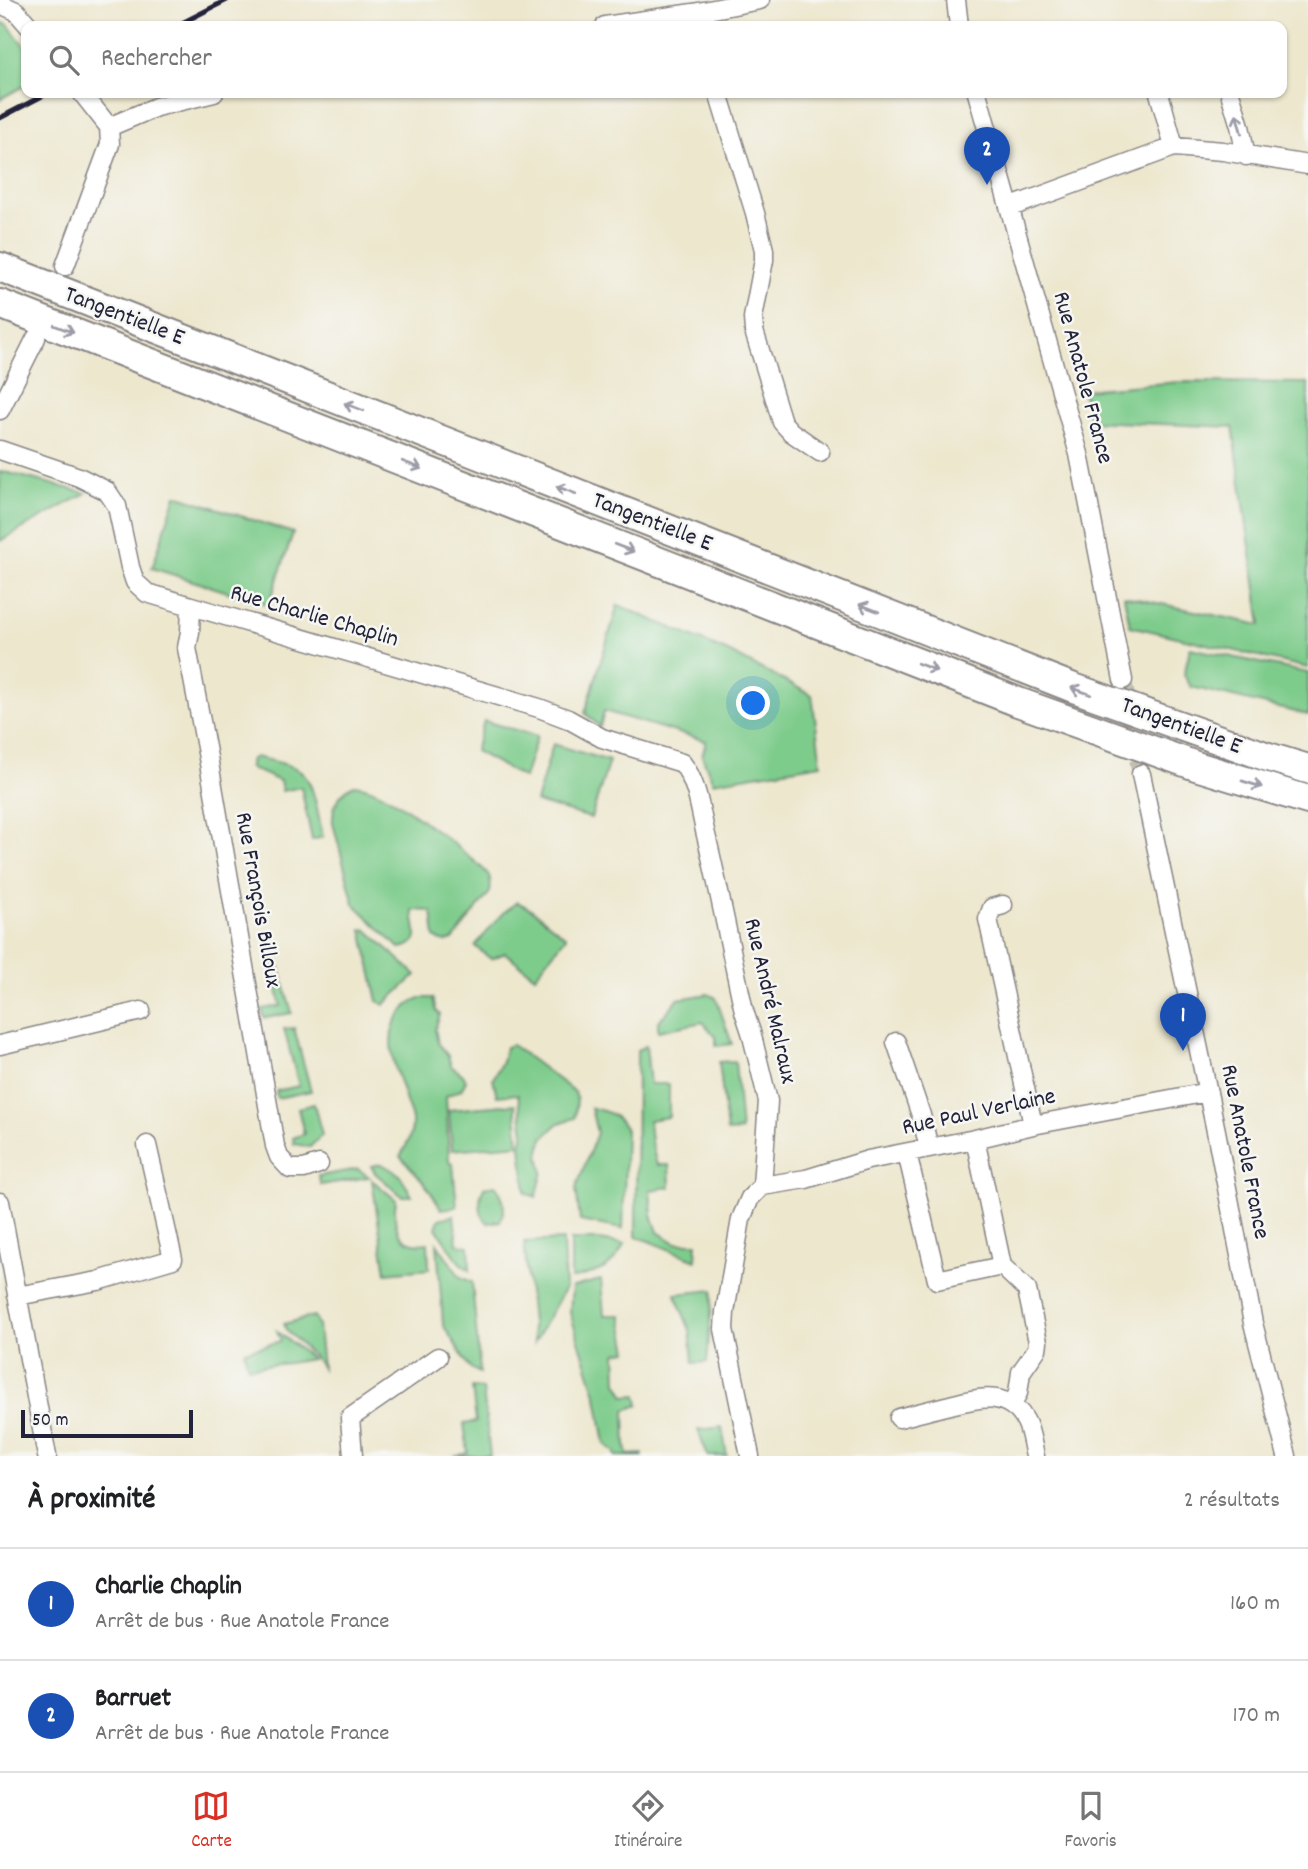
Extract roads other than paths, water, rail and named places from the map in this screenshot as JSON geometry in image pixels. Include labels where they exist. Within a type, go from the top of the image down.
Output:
[{"type":"main road","name":"Tangentielle E","points":[[0,267],[1071,687],[1308,769]]},
{"type":"main road","name":"Tangentielle E","points":[[0,304],[1005,697],[1196,766],[1308,800]]},
{"type":"main road","points":[[1174,724],[1308,755]]},
{"type":"street","points":[[695,20],[760,0]]},
{"type":"street","points":[[956,0],[958,21]]},
{"type":"street","points":[[0,4],[16,11],[25,21]]},
{"type":"street","points":[[65,266],[110,144],[109,127],[86,98]]},
{"type":"street","points":[[109,127],[156,107],[193,98]]},
{"type":"street","points":[[720,98],[764,250],[753,318],[754,331],[782,422],[791,432],[820,452]]},
{"type":"street","name":"Rue Anatole France","points":[[978,98],[1079,454],[1124,680]]},
{"type":"street","points":[[1160,98],[1174,146]]},
{"type":"street","points":[[1232,98],[1246,156]]},
{"type":"street","points":[[1011,207],[1174,146],[1308,165]]},
{"type":"street","points":[[0,410],[36,338]]},
{"type":"street","name":"Rue Charlie Chaplin","points":[[0,450],[79,477],[107,491],[117,506],[135,582],[147,593],[539,708],[568,719],[602,738],[681,763]]},
{"type":"street","name":"Rue François Billoux","points":[[191,607],[187,648],[275,1146],[279,1157],[290,1169],[304,1170],[319,1164]]},
{"type":"street","name":"Rue André Malraux","points":[[681,763],[695,786],[744,1011],[768,1101],[762,1186],[750,1198],[741,1219],[724,1329],[750,1456]]},
{"type":"street","name":"Rue Anatole France","points":[[1141,774],[1253,1323],[1287,1456]]},
{"type":"street","points":[[1003,905],[992,908],[988,919],[1033,1125]]},
{"type":"street","points":[[0,1045],[141,1011]]},
{"type":"street","points":[[895,1042],[921,1115],[929,1148]]},
{"type":"street","name":"Rue Paul Verlaine","points":[[762,1186],[806,1179],[868,1160],[1033,1125],[1208,1092]]},
{"type":"street","points":[[975,1139],[1002,1266],[1027,1290],[1038,1342],[1037,1349],[1021,1372],[1018,1393],[1012,1406]]},
{"type":"street","points":[[16,1296],[98,1281],[173,1259],[148,1145]]},
{"type":"street","points":[[906,1153],[937,1280],[1002,1266]]},
{"type":"street","points":[[0,1202],[47,1456]]},
{"type":"street","points":[[353,1456],[350,1418],[438,1357]]},
{"type":"street","points":[[899,1418],[973,1398],[995,1398],[1020,1413],[1029,1427],[1035,1456]]},
{"type":"tunnel","points":[[1123,680],[1141,774]]},
{"type":"railway","points":[[186,21],[227,0]]},
{"type":"railway","points":[[0,118],[38,98]]},
{"type":"place","name":"Barruet","points":[[987,185]]},
{"type":"place","name":"Charlie Chaplin","points":[[1183,1051]]}]
